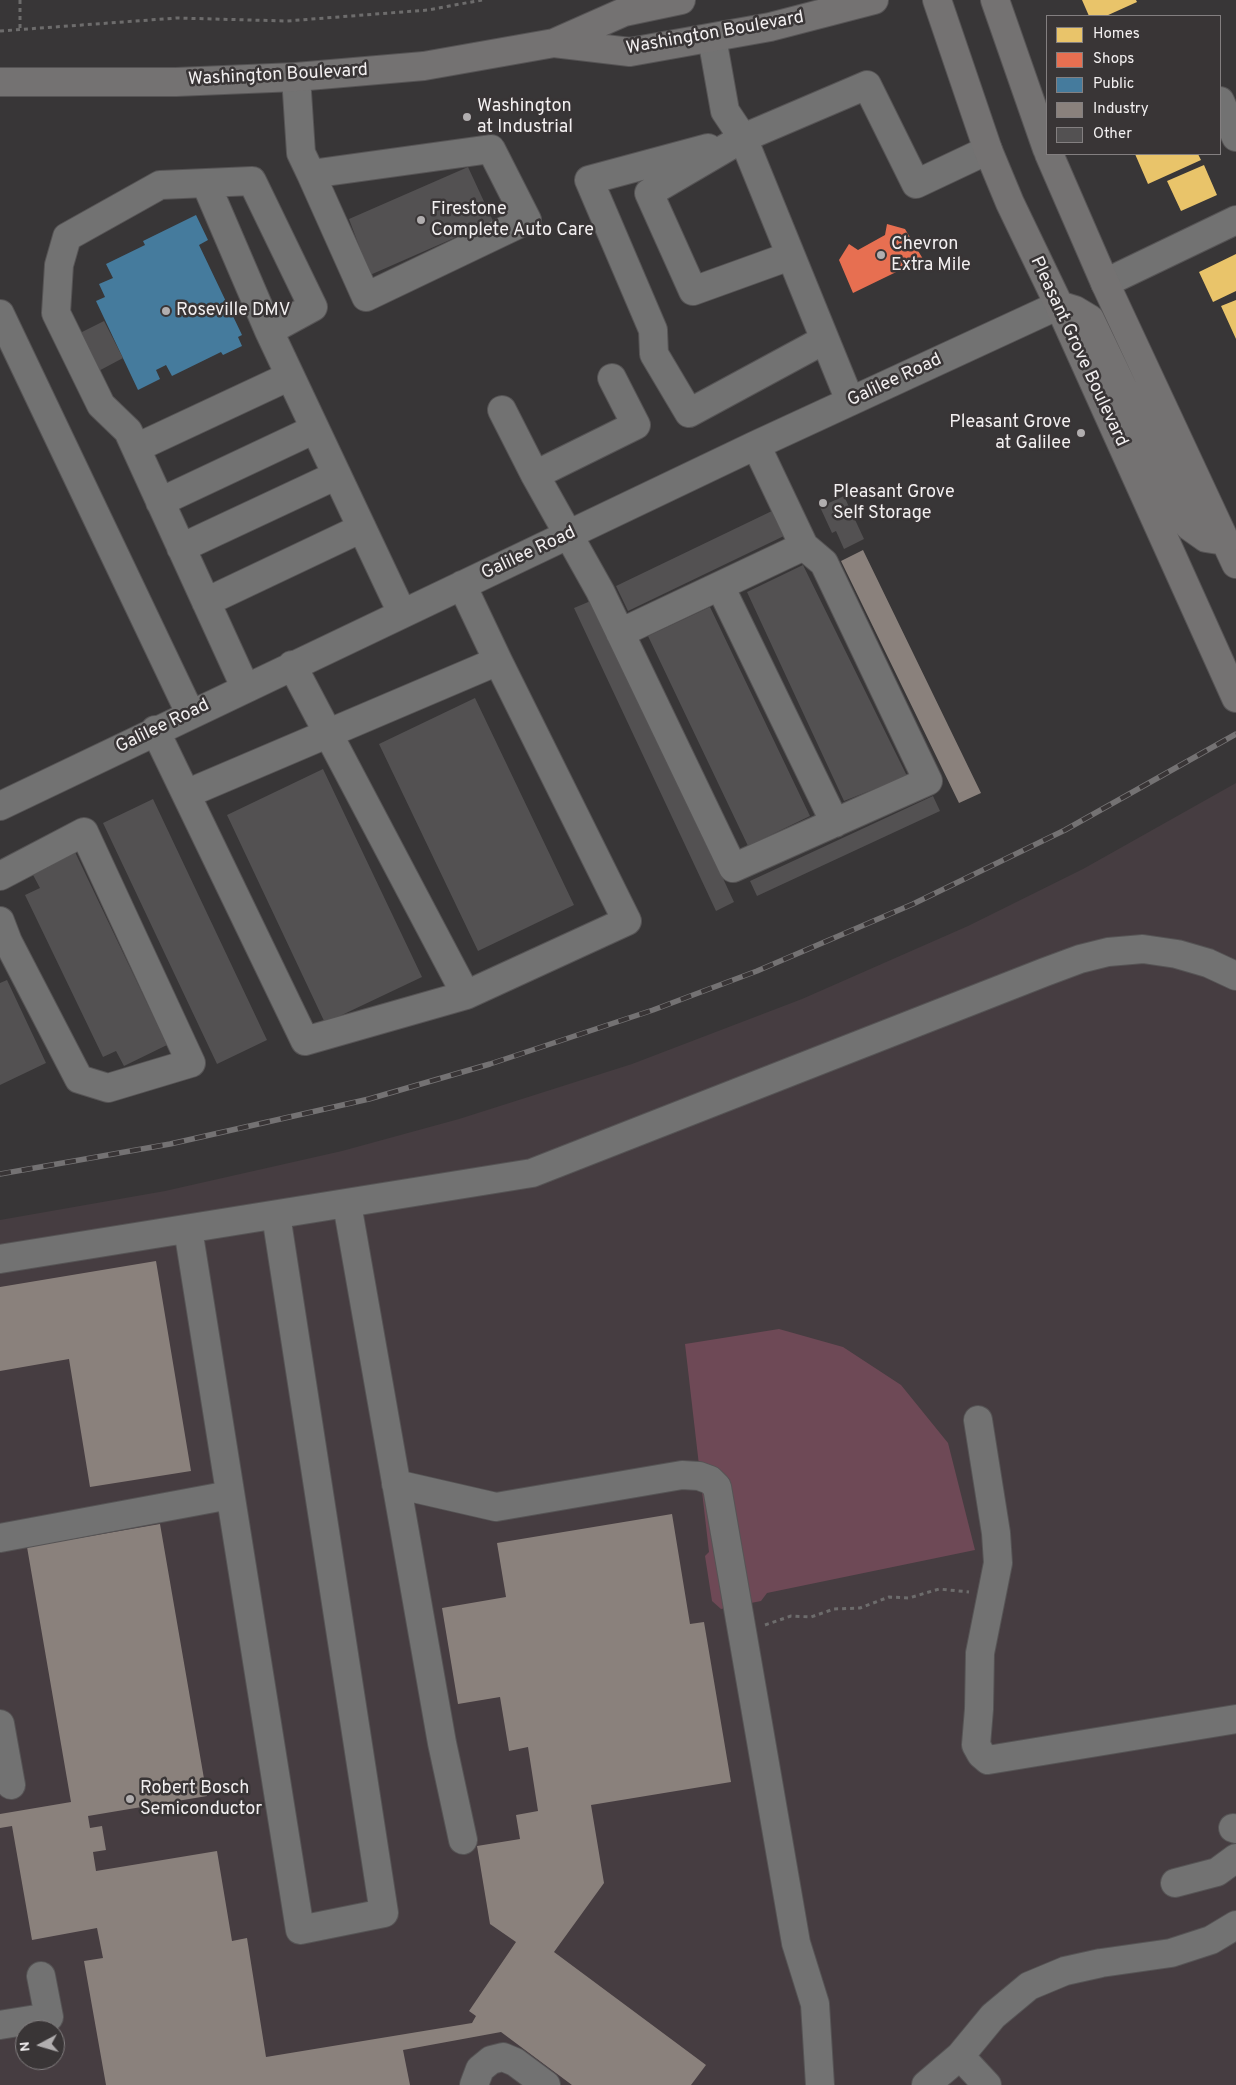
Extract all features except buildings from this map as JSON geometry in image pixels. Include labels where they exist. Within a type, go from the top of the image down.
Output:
[{"type":"main road","name":"Washington Boulevard","points":[[0,82],[176,82],[296,77],[424,66],[554,43],[624,12],[681,0]]},
{"type":"main road","name":"Washington Boulevard","points":[[554,43],[630,52],[770,27],[874,0]]},
{"type":"main road","name":"Pleasant Grove Boulevard","points":[[938,0],[988,150],[1035,260],[1059,306],[1236,698]]},
{"type":"main road","points":[[995,0],[1046,146]]},
{"type":"main road","points":[[1049,155],[1105,283],[1230,553]]},
{"type":"main road","points":[[1059,306],[1075,310],[1090,319],[1189,526],[1230,553]]},
{"type":"street","points":[[712,38],[726,111],[743,138],[850,401]]},
{"type":"street","points":[[296,77],[301,153],[366,297],[527,220],[491,149],[311,174]]},
{"type":"street","points":[[790,256],[694,291],[649,193],[743,138],[867,85],[916,184],[988,150]]},
{"type":"street","points":[[1221,103],[1236,137]]},
{"type":"street","points":[[743,138],[590,180],[653,330],[654,354],[688,413],[824,340]]},
{"type":"street","points":[[245,687],[128,431],[101,406],[56,313],[59,265],[67,238],[160,185],[252,182],[313,307],[269,331]]},
{"type":"street","points":[[206,184],[269,331],[402,613]]},
{"type":"street","points":[[1105,283],[1236,220]]},
{"type":"street","name":"Galilee Road","points":[[0,806],[245,687],[568,536],[850,401],[1059,306]]},
{"type":"street","points":[[0,314],[190,714]]},
{"type":"street","points":[[136,448],[290,376]]},
{"type":"street","points":[[534,475],[636,425],[612,378]]},
{"type":"street","points":[[502,410],[534,475],[600,591],[733,868],[928,781],[824,563],[804,546],[756,446]]},
{"type":"street","points":[[160,502],[315,429]]},
{"type":"street","points":[[181,548],[337,475]]},
{"type":"street","points":[[206,602],[362,528]]},
{"type":"street","points":[[620,633],[804,546]]},
{"type":"street","points":[[155,730],[305,1041],[466,995],[628,921],[462,585]]},
{"type":"street","points":[[720,586],[835,823]]},
{"type":"street","points":[[186,794],[498,661]]},
{"type":"street","points":[[292,665],[466,995]]},
{"type":"street","points":[[0,876],[84,832],[192,1063],[108,1088],[79,1079],[3,936]]},
{"type":"street","points":[[0,1260],[532,1173],[1090,956],[1108,952],[1143,950],[1177,954],[1208,963],[1236,976]]},
{"type":"street","points":[[347,1204],[442,1743],[464,1840]]},
{"type":"street","points":[[188,1229],[300,1930],[384,1912],[276,1215]]},
{"type":"street","points":[[978,1420],[996,1533],[998,1563],[994,1588],[983,1629],[980,1653],[976,1744],[980,1754],[988,1760],[1236,1719]]},
{"type":"street","points":[[396,1484],[496,1507],[682,1475],[699,1476],[710,1480],[718,1488],[796,1943],[814,2004],[820,2085]]},
{"type":"street","points":[[0,1538],[230,1495]]},
{"type":"street","points":[[0,1724],[11,1785]]},
{"type":"street","points":[[1175,1883],[1218,1872],[1236,1858]]},
{"type":"street","points":[[926,2085],[960,2056],[994,2016],[1028,1986],[1065,1971],[1101,1962],[1171,1953],[1211,1940],[1236,1925]]},
{"type":"street","points":[[0,2025],[49,2016],[41,1976]]},
{"type":"street","points":[[960,2056],[987,2085]]},
{"type":"street","points":[[474,2085],[480,2069],[491,2060],[503,2057],[515,2062],[546,2085]]},
{"type":"path","points":[[20,0],[20,29]]},
{"type":"path","points":[[0,31],[177,18],[287,21],[428,10],[482,0]]},
{"type":"path","points":[[743,1629],[765,1625],[791,1616],[811,1618],[834,1609],[860,1608],[889,1597],[909,1598],[938,1589],[961,1593],[994,1588]]},
{"type":"shaded area","name":"Robert Bosch Semiconductor","points":[[1236,783],[1236,2085],[0,2085],[0,1220],[165,1191],[342,1151],[459,1119],[632,1064],[802,999],[968,926],[1083,869]]},
{"type":"shaded area","points":[[779,1329],[843,1347],[901,1385],[948,1443],[975,1550],[767,1593],[761,1601],[721,1609],[712,1601],[705,1556],[709,1552],[685,1344]]},
{"type":"railway","points":[[0,1174],[170,1144],[369,1099],[490,1064],[653,1010],[757,971],[913,904],[1065,830],[1236,734]]},
{"type":"place","name":"Washington at Industrial","points":[[467,117]]},
{"type":"place","name":"Firestone Complete Auto Care","points":[[421,220]]},
{"type":"place","name":"Chevron Extra Mile","points":[[881,255]]},
{"type":"place","name":"Roseville DMV","points":[[166,311]]},
{"type":"place","name":"Pleasant Grove at Galilee","points":[[1081,433]]},
{"type":"place","name":"Pleasant Grove Self Storage","points":[[823,503]]},
{"type":"place","name":"Robert Bosch Semiconductor","points":[[130,1799]]}]
